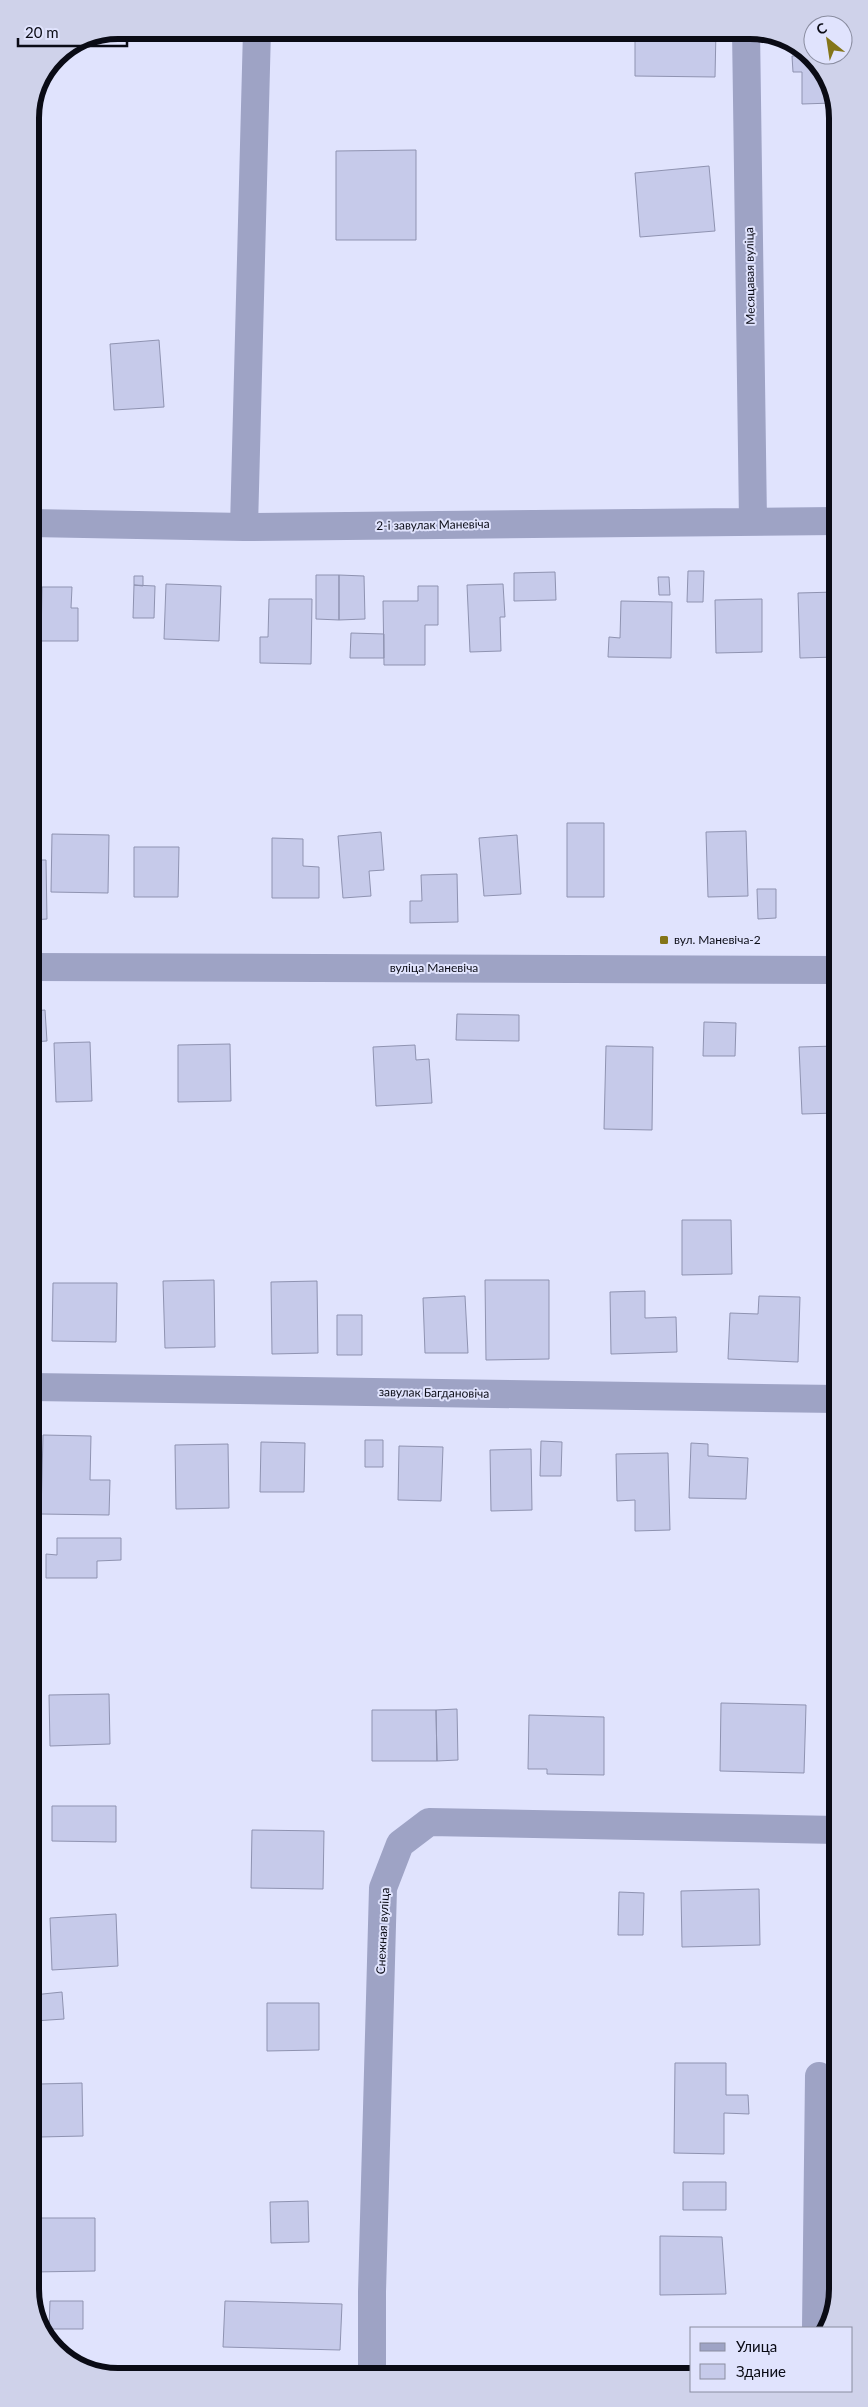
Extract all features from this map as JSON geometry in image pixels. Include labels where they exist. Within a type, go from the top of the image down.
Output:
[{"type":"street","points":[[244,527],[257,39]]},
{"type":"street","name":"Месяцавая вуліца","points":[[746,39],[753,522]]},
{"type":"street","name":"2-і завулак Маневіча","points":[[39,522],[244,527],[829,521]]},
{"type":"street","name":"вуліца Маневіча","points":[[39,967],[829,970]]},
{"type":"street","name":"завулак Багдановіча","points":[[39,1387],[829,1399]]},
{"type":"street","name":"Снежная вуліца","points":[[372,2368],[372,2292],[383,1888],[400,1844],[429,1822],[829,1830]]},
{"type":"street","points":[[816,2327],[819,2076]]},
{"type":"building","points":[[635,39],[716,39],[715,77],[635,76]]},
{"type":"building","points":[[792,56],[799,56],[803,59],[803,65],[810,66],[821,83],[828,103],[802,104],[802,72],[793,72]]},
{"type":"building","points":[[416,150],[416,240],[336,240],[336,151]]},
{"type":"building","points":[[709,166],[715,231],[640,237],[635,173]]},
{"type":"building","points":[[159,340],[164,407],[114,410],[110,344]]},
{"type":"building","points":[[688,571],[704,571],[703,602],[687,602]]},
{"type":"building","points":[[555,572],[556,600],[514,601],[514,573]]},
{"type":"building","points":[[316,575],[339,575],[339,620],[316,619]]},
{"type":"building","points":[[339,575],[364,576],[365,619],[339,620]]},
{"type":"building","points":[[134,576],[143,576],[143,586],[134,585]]},
{"type":"building","points":[[658,577],[669,577],[670,595],[659,595]]},
{"type":"building","points":[[166,584],[221,586],[219,641],[164,639]]},
{"type":"building","points":[[503,584],[505,617],[500,617],[501,651],[470,652],[467,585]]},
{"type":"building","points":[[134,585],[155,586],[154,618],[133,618]]},
{"type":"building","points":[[418,586],[438,586],[438,625],[425,625],[425,665],[384,665],[383,601],[418,601]]},
{"type":"building","points":[[42,587],[72,587],[71,608],[78,608],[78,641],[41,641]]},
{"type":"building","points":[[829,592],[829,657],[800,658],[798,593]]},
{"type":"building","points":[[269,599],[312,599],[311,664],[260,663],[260,637],[268,637]]},
{"type":"building","points":[[762,599],[762,652],[716,653],[715,600]]},
{"type":"building","points":[[621,601],[672,602],[671,658],[608,657],[609,637],[620,638]]},
{"type":"building","points":[[351,633],[384,634],[384,658],[350,658]]},
{"type":"building","points":[[567,823],[604,823],[604,897],[567,897]]},
{"type":"building","points":[[746,831],[748,896],[708,897],[706,832]]},
{"type":"building","points":[[381,832],[384,870],[369,871],[371,896],[343,898],[338,836]]},
{"type":"building","points":[[52,834],[109,835],[108,893],[51,892]]},
{"type":"building","points":[[517,835],[521,894],[484,896],[479,838]]},
{"type":"building","points":[[272,838],[303,839],[303,866],[319,867],[319,898],[272,898]]},
{"type":"building","points":[[134,847],[179,847],[178,897],[134,897]]},
{"type":"building","points":[[39,860],[46,860],[47,919],[39,920]]},
{"type":"building","points":[[457,874],[458,922],[410,923],[410,901],[422,901],[421,875]]},
{"type":"building","points":[[757,889],[776,889],[776,918],[758,919]]},
{"type":"building","points":[[39,1010],[45,1010],[47,1041],[39,1042]]},
{"type":"building","points":[[457,1014],[519,1015],[519,1041],[456,1040]]},
{"type":"building","points":[[704,1022],[736,1023],[735,1056],[703,1056]]},
{"type":"building","points":[[90,1042],[92,1101],[56,1102],[54,1043]]},
{"type":"building","points":[[230,1044],[231,1101],[178,1102],[178,1045]]},
{"type":"building","points":[[415,1045],[416,1060],[429,1059],[432,1103],[376,1106],[373,1047]]},
{"type":"building","points":[[606,1046],[653,1047],[652,1130],[604,1129]]},
{"type":"building","points":[[829,1046],[829,1113],[802,1114],[799,1047]]},
{"type":"building","points":[[682,1220],[731,1220],[732,1274],[682,1275]]},
{"type":"building","points":[[214,1280],[215,1347],[165,1348],[163,1281]]},
{"type":"building","points":[[485,1280],[549,1280],[549,1359],[486,1360]]},
{"type":"building","points":[[317,1281],[318,1353],[272,1354],[271,1282]]},
{"type":"building","points":[[53,1283],[117,1283],[116,1342],[52,1341]]},
{"type":"building","points":[[645,1291],[645,1318],[676,1317],[677,1352],[611,1354],[610,1292]]},
{"type":"building","points":[[465,1296],[468,1353],[425,1353],[423,1298]]},
{"type":"building","points":[[759,1296],[800,1297],[798,1362],[728,1359],[730,1313],[758,1314]]},
{"type":"building","points":[[337,1315],[362,1315],[362,1355],[337,1355]]},
{"type":"building","points":[[43,1435],[91,1436],[90,1480],[110,1480],[109,1515],[41,1514]]},
{"type":"building","points":[[365,1440],[383,1440],[383,1467],[365,1467]]},
{"type":"building","points":[[541,1441],[562,1442],[561,1476],[540,1476]]},
{"type":"building","points":[[261,1442],[305,1443],[304,1492],[260,1492]]},
{"type":"building","points":[[691,1443],[708,1444],[708,1456],[748,1458],[746,1499],[689,1498]]},
{"type":"building","points":[[228,1444],[229,1508],[176,1509],[175,1445]]},
{"type":"building","points":[[399,1446],[443,1447],[441,1501],[398,1500]]},
{"type":"building","points":[[531,1449],[532,1510],[491,1511],[490,1450]]},
{"type":"building","points":[[668,1453],[670,1530],[635,1531],[635,1500],[617,1501],[616,1454]]},
{"type":"building","points":[[57,1538],[121,1538],[121,1560],[97,1561],[97,1578],[46,1578],[46,1554],[57,1555]]},
{"type":"building","points":[[109,1694],[110,1744],[50,1746],[49,1695]]},
{"type":"building","points":[[721,1703],[806,1705],[804,1773],[720,1771]]},
{"type":"building","points":[[457,1709],[458,1760],[437,1761],[436,1710]]},
{"type":"building","points":[[372,1710],[436,1710],[437,1761],[372,1761]]},
{"type":"building","points":[[529,1715],[604,1717],[604,1775],[547,1774],[547,1769],[528,1769]]},
{"type":"building","points":[[52,1806],[116,1806],[116,1842],[52,1841]]},
{"type":"building","points":[[252,1830],[324,1831],[323,1889],[251,1888]]},
{"type":"building","points":[[759,1889],[760,1945],[682,1947],[681,1891]]},
{"type":"building","points":[[619,1892],[644,1893],[643,1935],[618,1935]]},
{"type":"building","points":[[116,1914],[118,1966],[52,1970],[50,1918]]},
{"type":"building","points":[[62,1992],[64,2019],[39,2021],[39,1994]]},
{"type":"building","points":[[267,2003],[319,2003],[319,2050],[267,2051]]},
{"type":"building","points":[[675,2063],[726,2063],[726,2095],[748,2095],[749,2114],[724,2113],[724,2154],[674,2153]]},
{"type":"building","points":[[82,2083],[83,2136],[40,2137],[39,2084]]},
{"type":"building","points":[[683,2182],[726,2182],[726,2210],[683,2210]]},
{"type":"building","points":[[308,2201],[309,2242],[271,2243],[270,2202]]},
{"type":"building","points":[[39,2218],[95,2218],[95,2271],[39,2272]]},
{"type":"building","points":[[660,2236],[722,2237],[726,2294],[660,2295]]},
{"type":"building","points":[[50,2301],[83,2301],[83,2329],[49,2328]]},
{"type":"building","points":[[225,2301],[342,2304],[340,2350],[223,2347]]},
{"type":"place","name":"вул. Маневіча-2","points":[[664,940]]}]
